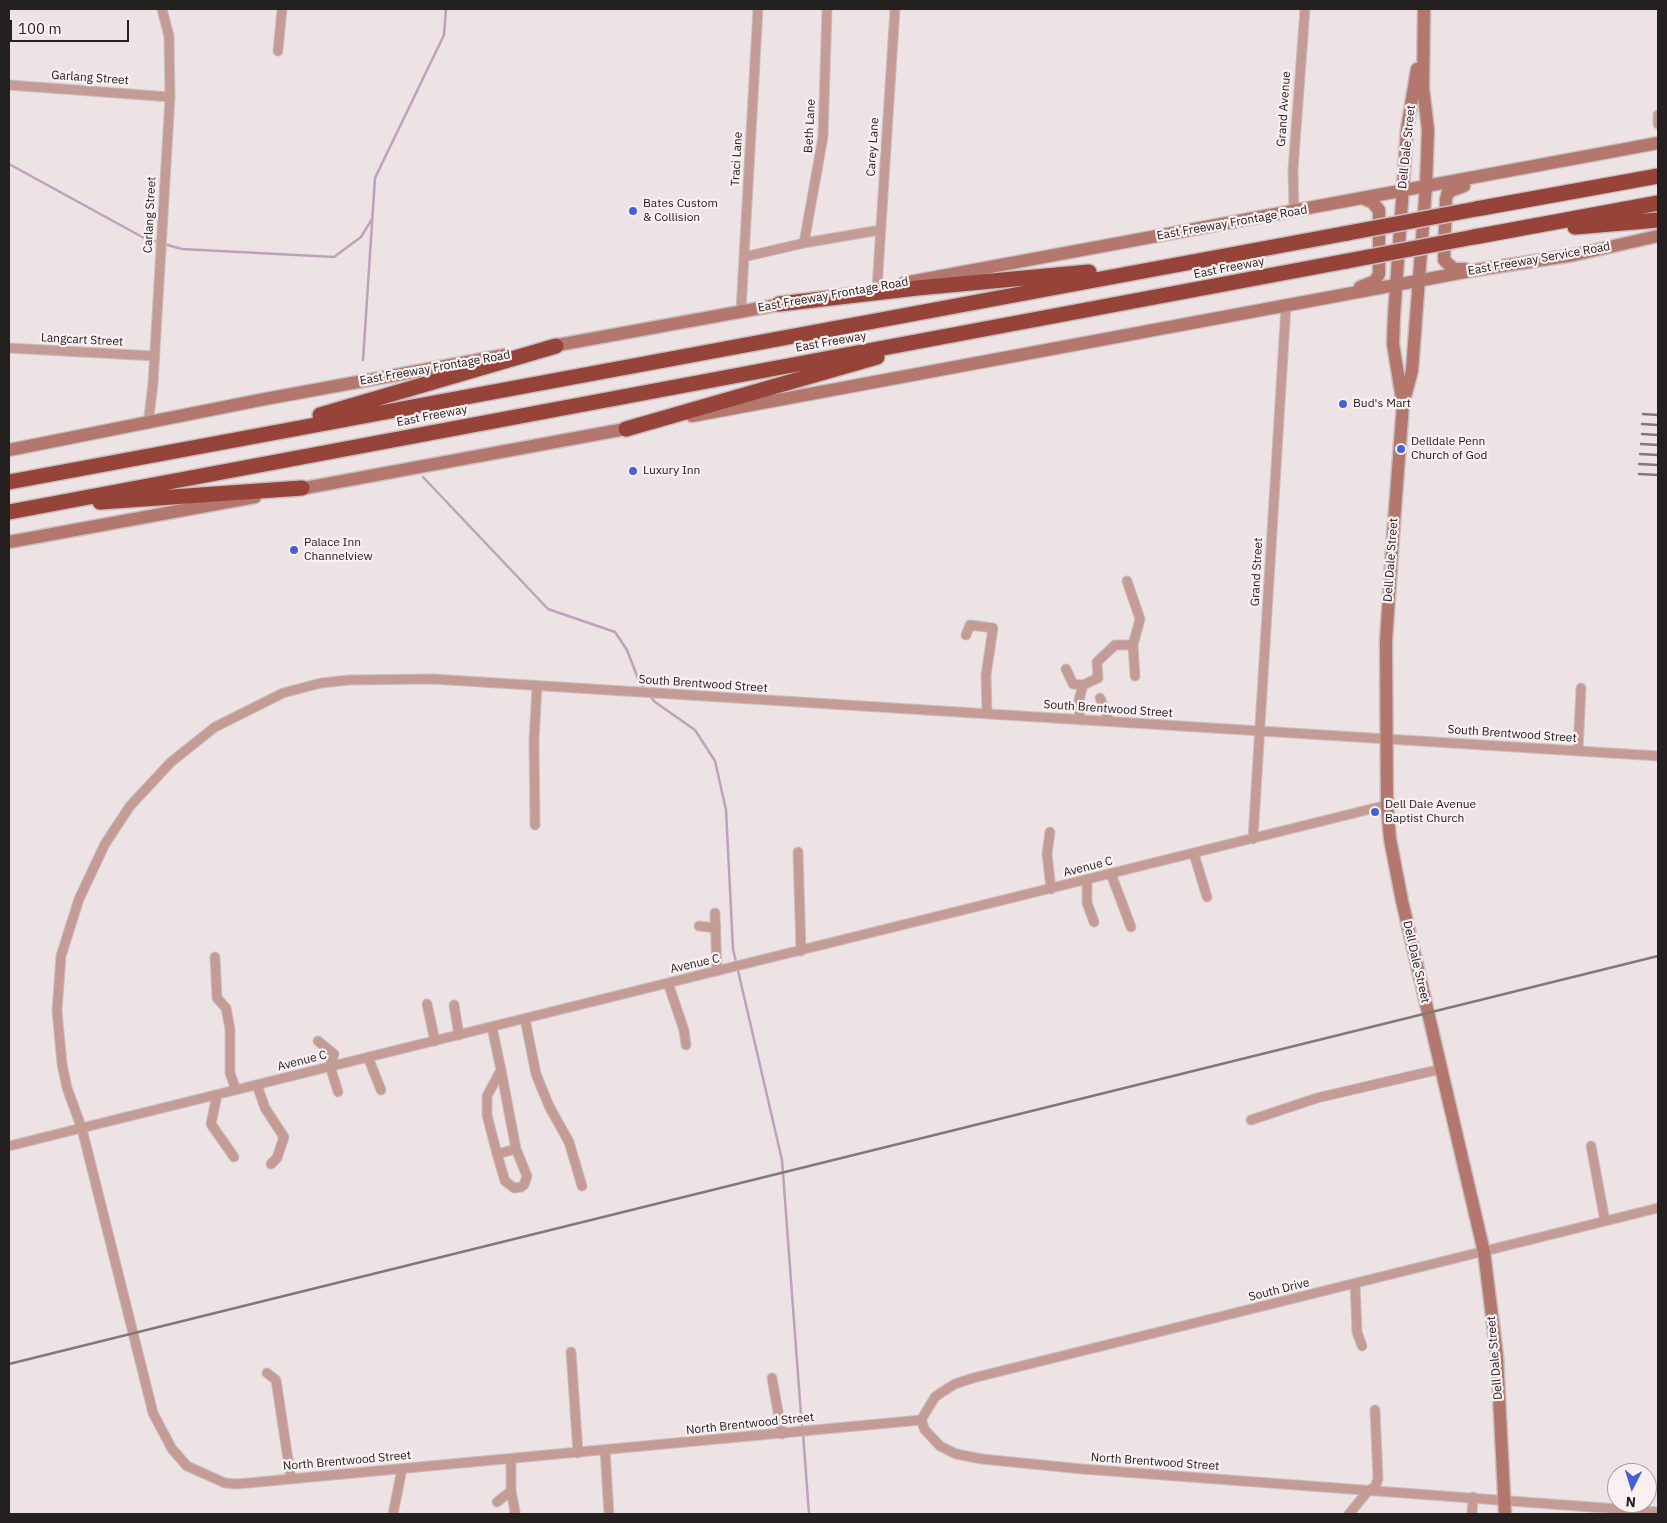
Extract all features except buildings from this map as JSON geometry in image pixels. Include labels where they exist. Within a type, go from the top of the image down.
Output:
[{"type":"highway","name":"East Freeway","points":[[9,482],[1658,176]]},
{"type":"highway","name":"East Freeway","points":[[9,512],[1658,203]]},
{"type":"highway","points":[[1511,230],[1658,220]]},
{"type":"highway","points":[[779,304],[917,288],[1192,262]]},
{"type":"highway","points":[[626,428],[796,379],[863,362],[905,345]]},
{"type":"highway","points":[[237,440],[556,346]]},
{"type":"highway","points":[[66,501],[113,502],[302,488]]},
{"type":"main road","name":"Dell Dale Street","points":[[1424,9],[1422,39],[1423,88],[1428,130],[1426,186],[1412,371],[1403,404],[1386,641],[1387,805],[1390,838],[1402,901],[1484,1252],[1496,1356],[1505,1514]]},
{"type":"main road","name":"Dell Dale Street","points":[[1403,404],[1393,344],[1407,130],[1422,39]]},
{"type":"main road","name":"East Freeway Frontage Road","points":[[9,450],[148,424],[265,399],[742,310],[877,288],[1426,186],[1514,172],[1658,143]]},
{"type":"main road","points":[[1476,270],[1454,269],[1444,260],[1448,192],[1455,188],[1503,177],[1514,172]]},
{"type":"main road","points":[[1306,302],[1319,294],[1366,286],[1375,281],[1379,274],[1379,210],[1364,199]]},
{"type":"main road","name":"East Freeway Service Road","points":[[1419,281],[1574,255],[1658,236]]},
{"type":"main road","points":[[9,542],[1419,281]]},
{"type":"street","name":"Carlang Street","points":[[148,424],[170,97],[169,36],[162,9]]},
{"type":"street","points":[[278,51],[282,9]]},
{"type":"street","name":"Traci Lane","points":[[742,310],[758,9]]},
{"type":"street","name":"Beth Lane","points":[[804,243],[823,138],[827,9]]},
{"type":"street","name":"Carey Lane","points":[[877,288],[895,9]]},
{"type":"street","name":"Grand Avenue","points":[[1294,211],[1293,170],[1305,9]]},
{"type":"street","name":"Garlang Street","points":[[9,85],[170,97]]},
{"type":"street","points":[[1658,115],[1658,124]]},
{"type":"street","points":[[744,257],[804,243],[880,230]]},
{"type":"street","name":"Grand Street","points":[[1254,839],[1286,306]]},
{"type":"street","name":"Langcart Street","points":[[9,348],[154,356]]},
{"type":"street","points":[[1127,581],[1140,619],[1133,645],[1134,676]]},
{"type":"street","points":[[966,635],[970,625],[993,628],[986,675],[987,714]]},
{"type":"street","points":[[1066,669],[1073,684],[1083,685],[1098,678],[1097,662],[1115,645],[1133,645]]},
{"type":"street","name":"South Brentwood Street","points":[[82,1129],[67,1088],[62,1064],[58,1011],[61,956],[79,899],[101,851],[130,806],[160,772],[204,735],[226,720],[283,693],[308,685],[349,680],[409,679],[1658,756]]},
{"type":"street","points":[[1080,720],[1079,700],[1083,685]]},
{"type":"street","points":[[535,825],[534,741],[537,686]]},
{"type":"street","points":[[1578,751],[1581,688]]},
{"type":"street","points":[[1100,698],[1109,721]]},
{"type":"street","name":"Avenue C","points":[[9,1146],[1387,805]]},
{"type":"street","points":[[1050,832],[1047,854],[1051,889]]},
{"type":"street","points":[[798,852],[801,951]]},
{"type":"street","points":[[1194,854],[1207,897]]},
{"type":"street","points":[[1111,874],[1131,927]]},
{"type":"street","points":[[1087,880],[1087,903],[1094,922]]},
{"type":"street","points":[[715,913],[717,971]]},
{"type":"street","points":[[699,926],[716,928]]},
{"type":"street","points":[[215,957],[217,998],[226,1008],[230,1029],[230,1073],[236,1090]]},
{"type":"street","points":[[668,982],[684,1030],[686,1045]]},
{"type":"street","points":[[427,1004],[435,1041]]},
{"type":"street","points":[[454,1005],[459,1035]]},
{"type":"street","points":[[525,1019],[536,1074],[549,1106],[569,1142],[582,1186]]},
{"type":"street","points":[[492,1027],[516,1149],[527,1176],[524,1185],[521,1187],[514,1188],[505,1181],[487,1115],[487,1096],[500,1070]]},
{"type":"street","points":[[318,1041],[334,1054],[330,1067],[338,1092]]},
{"type":"street","points":[[368,1057],[380,1090]]},
{"type":"street","points":[[1251,1120],[1317,1098],[1442,1069]]},
{"type":"street","points":[[257,1085],[265,1108],[284,1137],[277,1158],[271,1164]]},
{"type":"street","points":[[217,1095],[211,1124],[234,1157]]},
{"type":"street","name":"North Brentwood Street","points":[[82,1129],[153,1413],[172,1449],[187,1466],[224,1483],[402,1469],[921,1420],[925,1430],[940,1446],[956,1454],[982,1459],[1082,1469],[1368,1491],[1473,1496],[1658,1512]]},
{"type":"street","points":[[1591,1146],[1605,1221]]},
{"type":"street","points":[[497,1154],[516,1149]]},
{"type":"street","name":"South Drive","points":[[921,1420],[935,1397],[955,1384],[973,1378],[1658,1208]]},
{"type":"street","points":[[1356,1284],[1357,1332],[1362,1346]]},
{"type":"street","points":[[572,1352],[578,1453]]},
{"type":"street","points":[[267,1373],[276,1380],[290,1479]]},
{"type":"street","points":[[772,1378],[782,1434]]},
{"type":"street","points":[[1349,1514],[1368,1491],[1375,1487],[1378,1479],[1375,1410]]},
{"type":"street","points":[[605,1450],[609,1514]]},
{"type":"street","points":[[511,1459],[510,1491],[514,1514]]},
{"type":"street","points":[[393,1514],[402,1469]]},
{"type":"street","points":[[497,1502],[510,1491]]},
{"type":"street","points":[[1472,1514],[1473,1496]]},
{"type":"waterway","points":[[363,360],[375,178],[444,35],[446,9]]},
{"type":"waterway","points":[[9,164],[144,238],[159,242]]},
{"type":"waterway","points":[[164,244],[182,249],[334,257],[361,237],[372,219]]},
{"type":"waterway","points":[[423,477],[548,609],[615,632],[627,650],[639,681],[646,691]]},
{"type":"waterway","points":[[649,695],[655,702],[695,730],[715,761],[726,810],[733,949],[782,1160],[802,1428]]},
{"type":"waterway","points":[[803,1433],[809,1514]]},
{"type":"railway","points":[[1643,414],[1658,415]]},
{"type":"railway","points":[[1642,424],[1658,425]]},
{"type":"railway","points":[[1642,434],[1658,435]]},
{"type":"railway","points":[[1641,444],[1658,445]]},
{"type":"railway","points":[[1640,454],[1658,455]]},
{"type":"railway","points":[[1639,464],[1658,465]]},
{"type":"railway","points":[[1639,474],[1658,475]]},
{"type":"railway","points":[[9,1364],[1658,956]]},
{"type":"place","name":"Bates Custom & Collision","points":[[633,211]]},
{"type":"place","name":"Bud's Mart","points":[[1343,404]]},
{"type":"place","name":"Delldale Penn Church of God","points":[[1401,449]]},
{"type":"place","name":"Luxury Inn","points":[[633,471]]},
{"type":"place","name":"Palace Inn Channelview","points":[[294,550]]},
{"type":"place","name":"Dell Dale Avenue Baptist Church","points":[[1375,812]]}]
